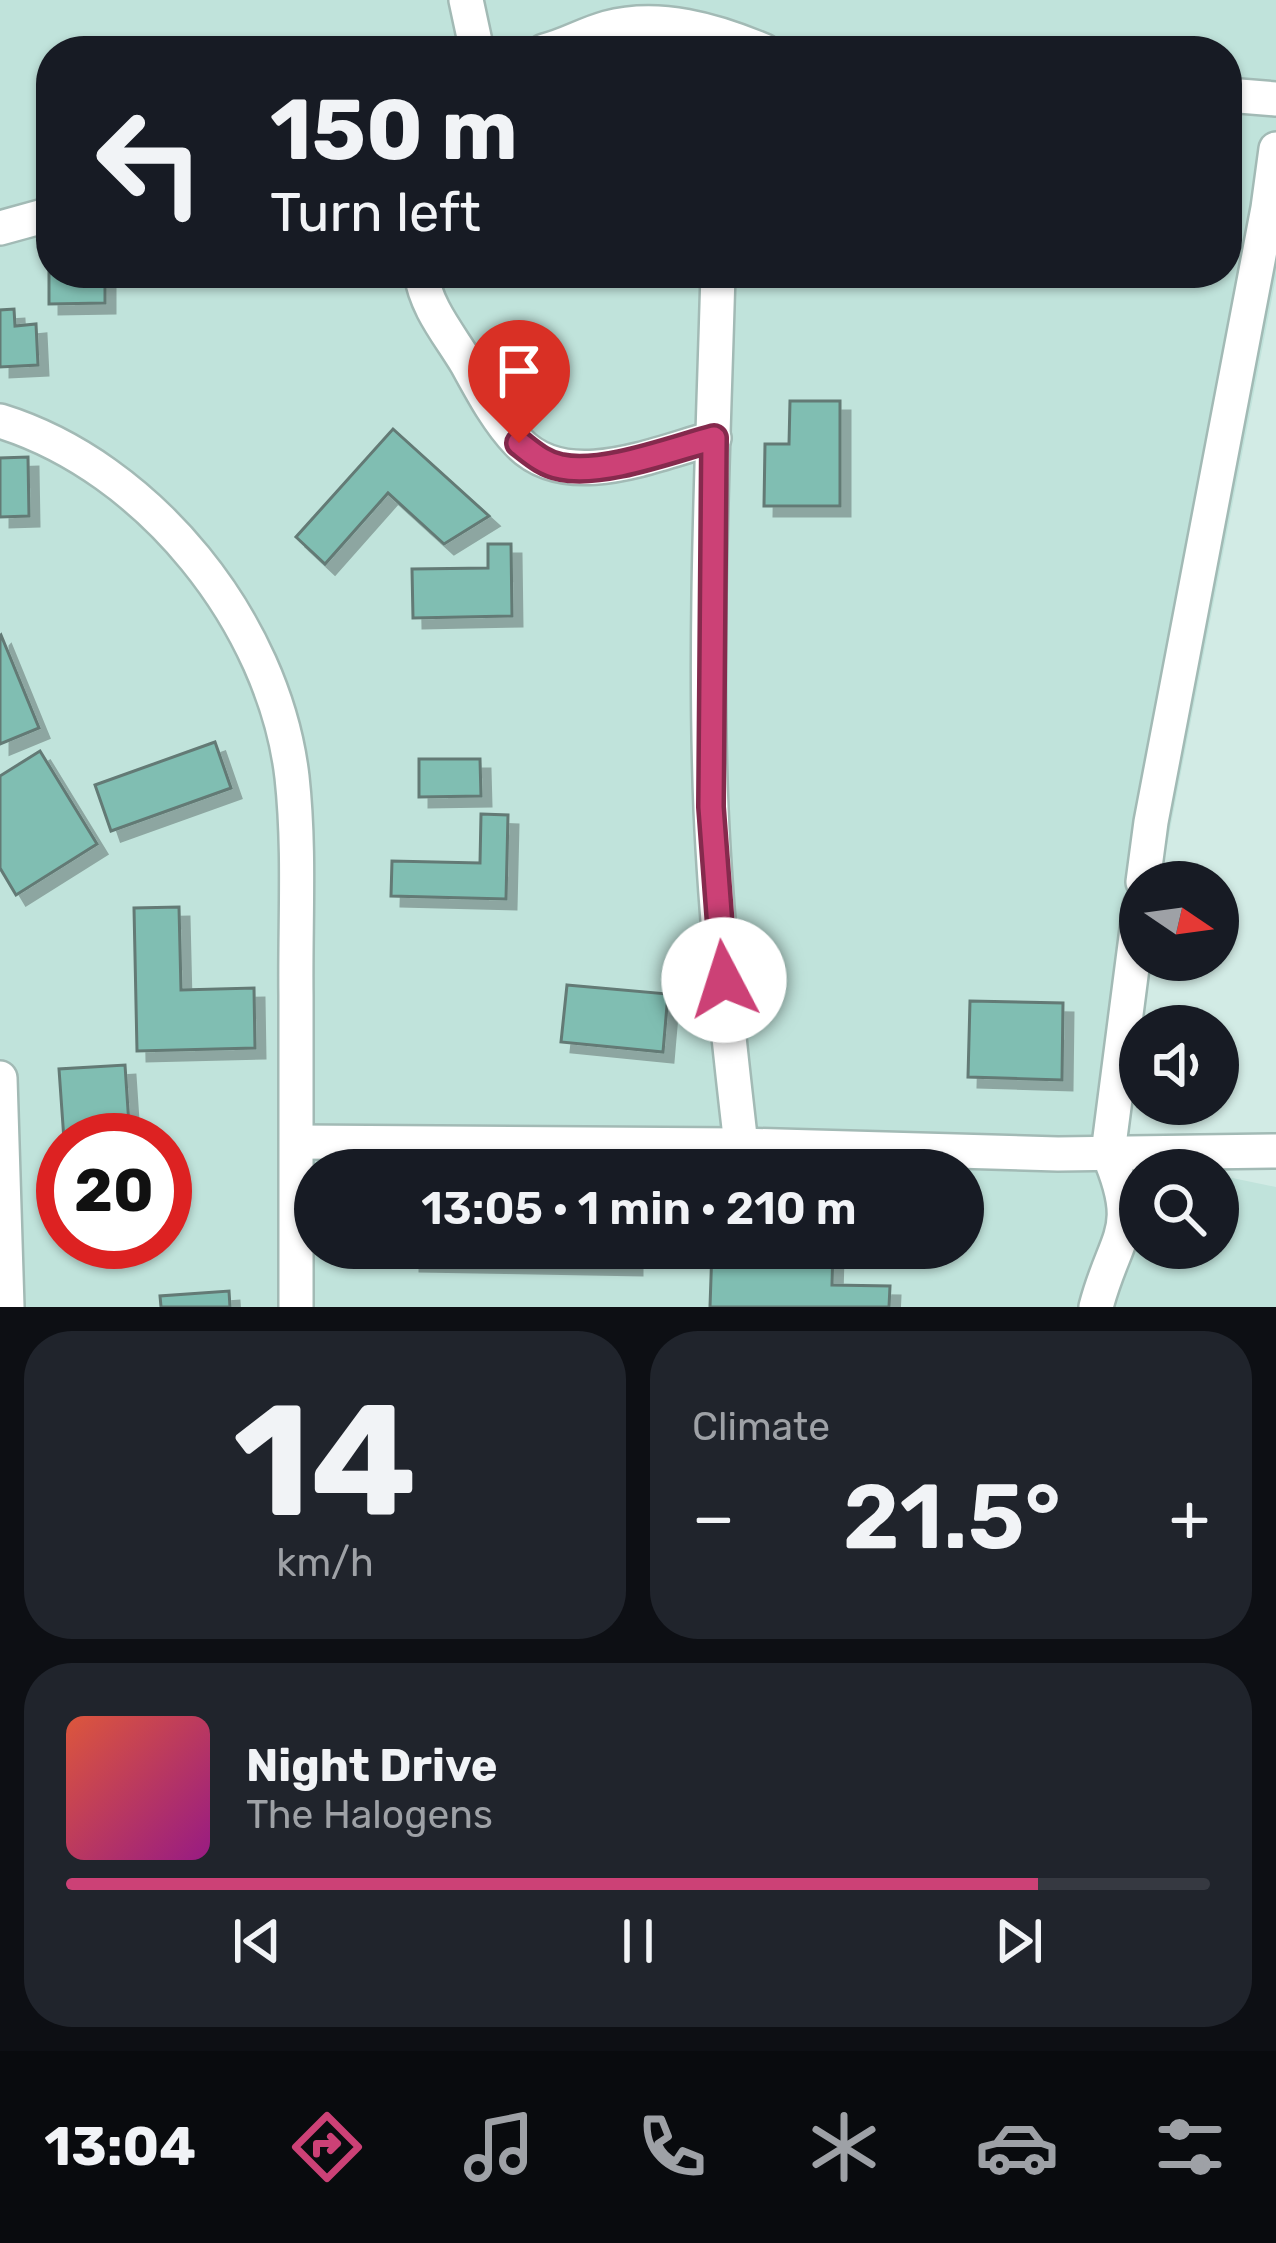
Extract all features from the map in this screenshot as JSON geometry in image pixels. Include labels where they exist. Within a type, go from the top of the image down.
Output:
[{"type":"street","points":[[466,0],[474,36]]},
{"type":"street","points":[[585,36],[650,20],[706,36]]},
{"type":"street","points":[[1242,96],[1276,99]]},
{"type":"street","points":[[1147,861],[1276,149]]},
{"type":"street","points":[[0,228],[36,218]]},
{"type":"street","points":[[425,288],[431,309],[493,409],[537,458],[563,468],[600,466],[714,438]]},
{"type":"street","points":[[718,288],[711,807],[740,1144]]},
{"type":"street","points":[[0,422],[28,430],[122,485],[201,561],[248,637],[274,705],[292,774],[297,873],[296,1307]]},
{"type":"street","points":[[1096,1307],[1126,1218],[1124,1189],[1108,1153],[1130,981]]},
{"type":"street","points":[[0,1078],[7,1307]]},
{"type":"street","points":[[297,1142],[1276,1151]]},
{"type":"shaded area","points":[[0,0],[1276,0],[1276,277],[1164,861],[1119,861],[1119,981],[1129,981],[1126,1005],[1119,1005],[1119,1066],[1109,1153],[1119,1155],[1119,1269],[1239,1269],[1239,1179],[1276,1187],[1276,1307],[0,1307]]},
{"type":"building","points":[[49,288],[105,288],[105,303],[49,304]]},
{"type":"building","points":[[14,309],[15,326],[36,324],[38,365],[0,367],[0,310]]},
{"type":"building","points":[[790,401],[840,401],[840,506],[764,506],[765,444],[789,444]]},
{"type":"building","points":[[393,429],[489,516],[444,544],[388,493],[325,564],[296,537]]},
{"type":"building","points":[[28,457],[29,516],[0,517],[0,458]]},
{"type":"building","points":[[488,544],[511,544],[512,616],[413,618],[412,569],[488,568]]},
{"type":"building","points":[[0,636],[39,728],[0,744]]},
{"type":"building","points":[[215,742],[231,788],[111,831],[95,785]]},
{"type":"building","points":[[40,751],[97,844],[16,895],[0,868],[0,776]]},
{"type":"building","points":[[419,759],[480,759],[481,796],[419,797]]},
{"type":"building","points":[[481,814],[508,815],[506,899],[391,896],[392,861],[480,863]]},
{"type":"building","points":[[179,907],[181,990],[254,988],[255,1048],[137,1051],[134,908]]},
{"type":"building","points":[[567,985],[668,994],[663,1052],[561,1042]]},
{"type":"building","points":[[970,1001],[1063,1003],[1062,1080],[968,1077]]},
{"type":"building","points":[[125,1065],[128,1113],[62,1113],[59,1069]]},
{"type":"building","points":[[711,1269],[832,1269],[832,1285],[890,1286],[889,1307],[710,1307]]},
{"type":"building","points":[[229,1291],[230,1307],[161,1307],[160,1296]]},
{"type":"route","points":[[519,443],[537,458],[563,468],[600,466],[714,438],[711,807],[724,980]]}]
